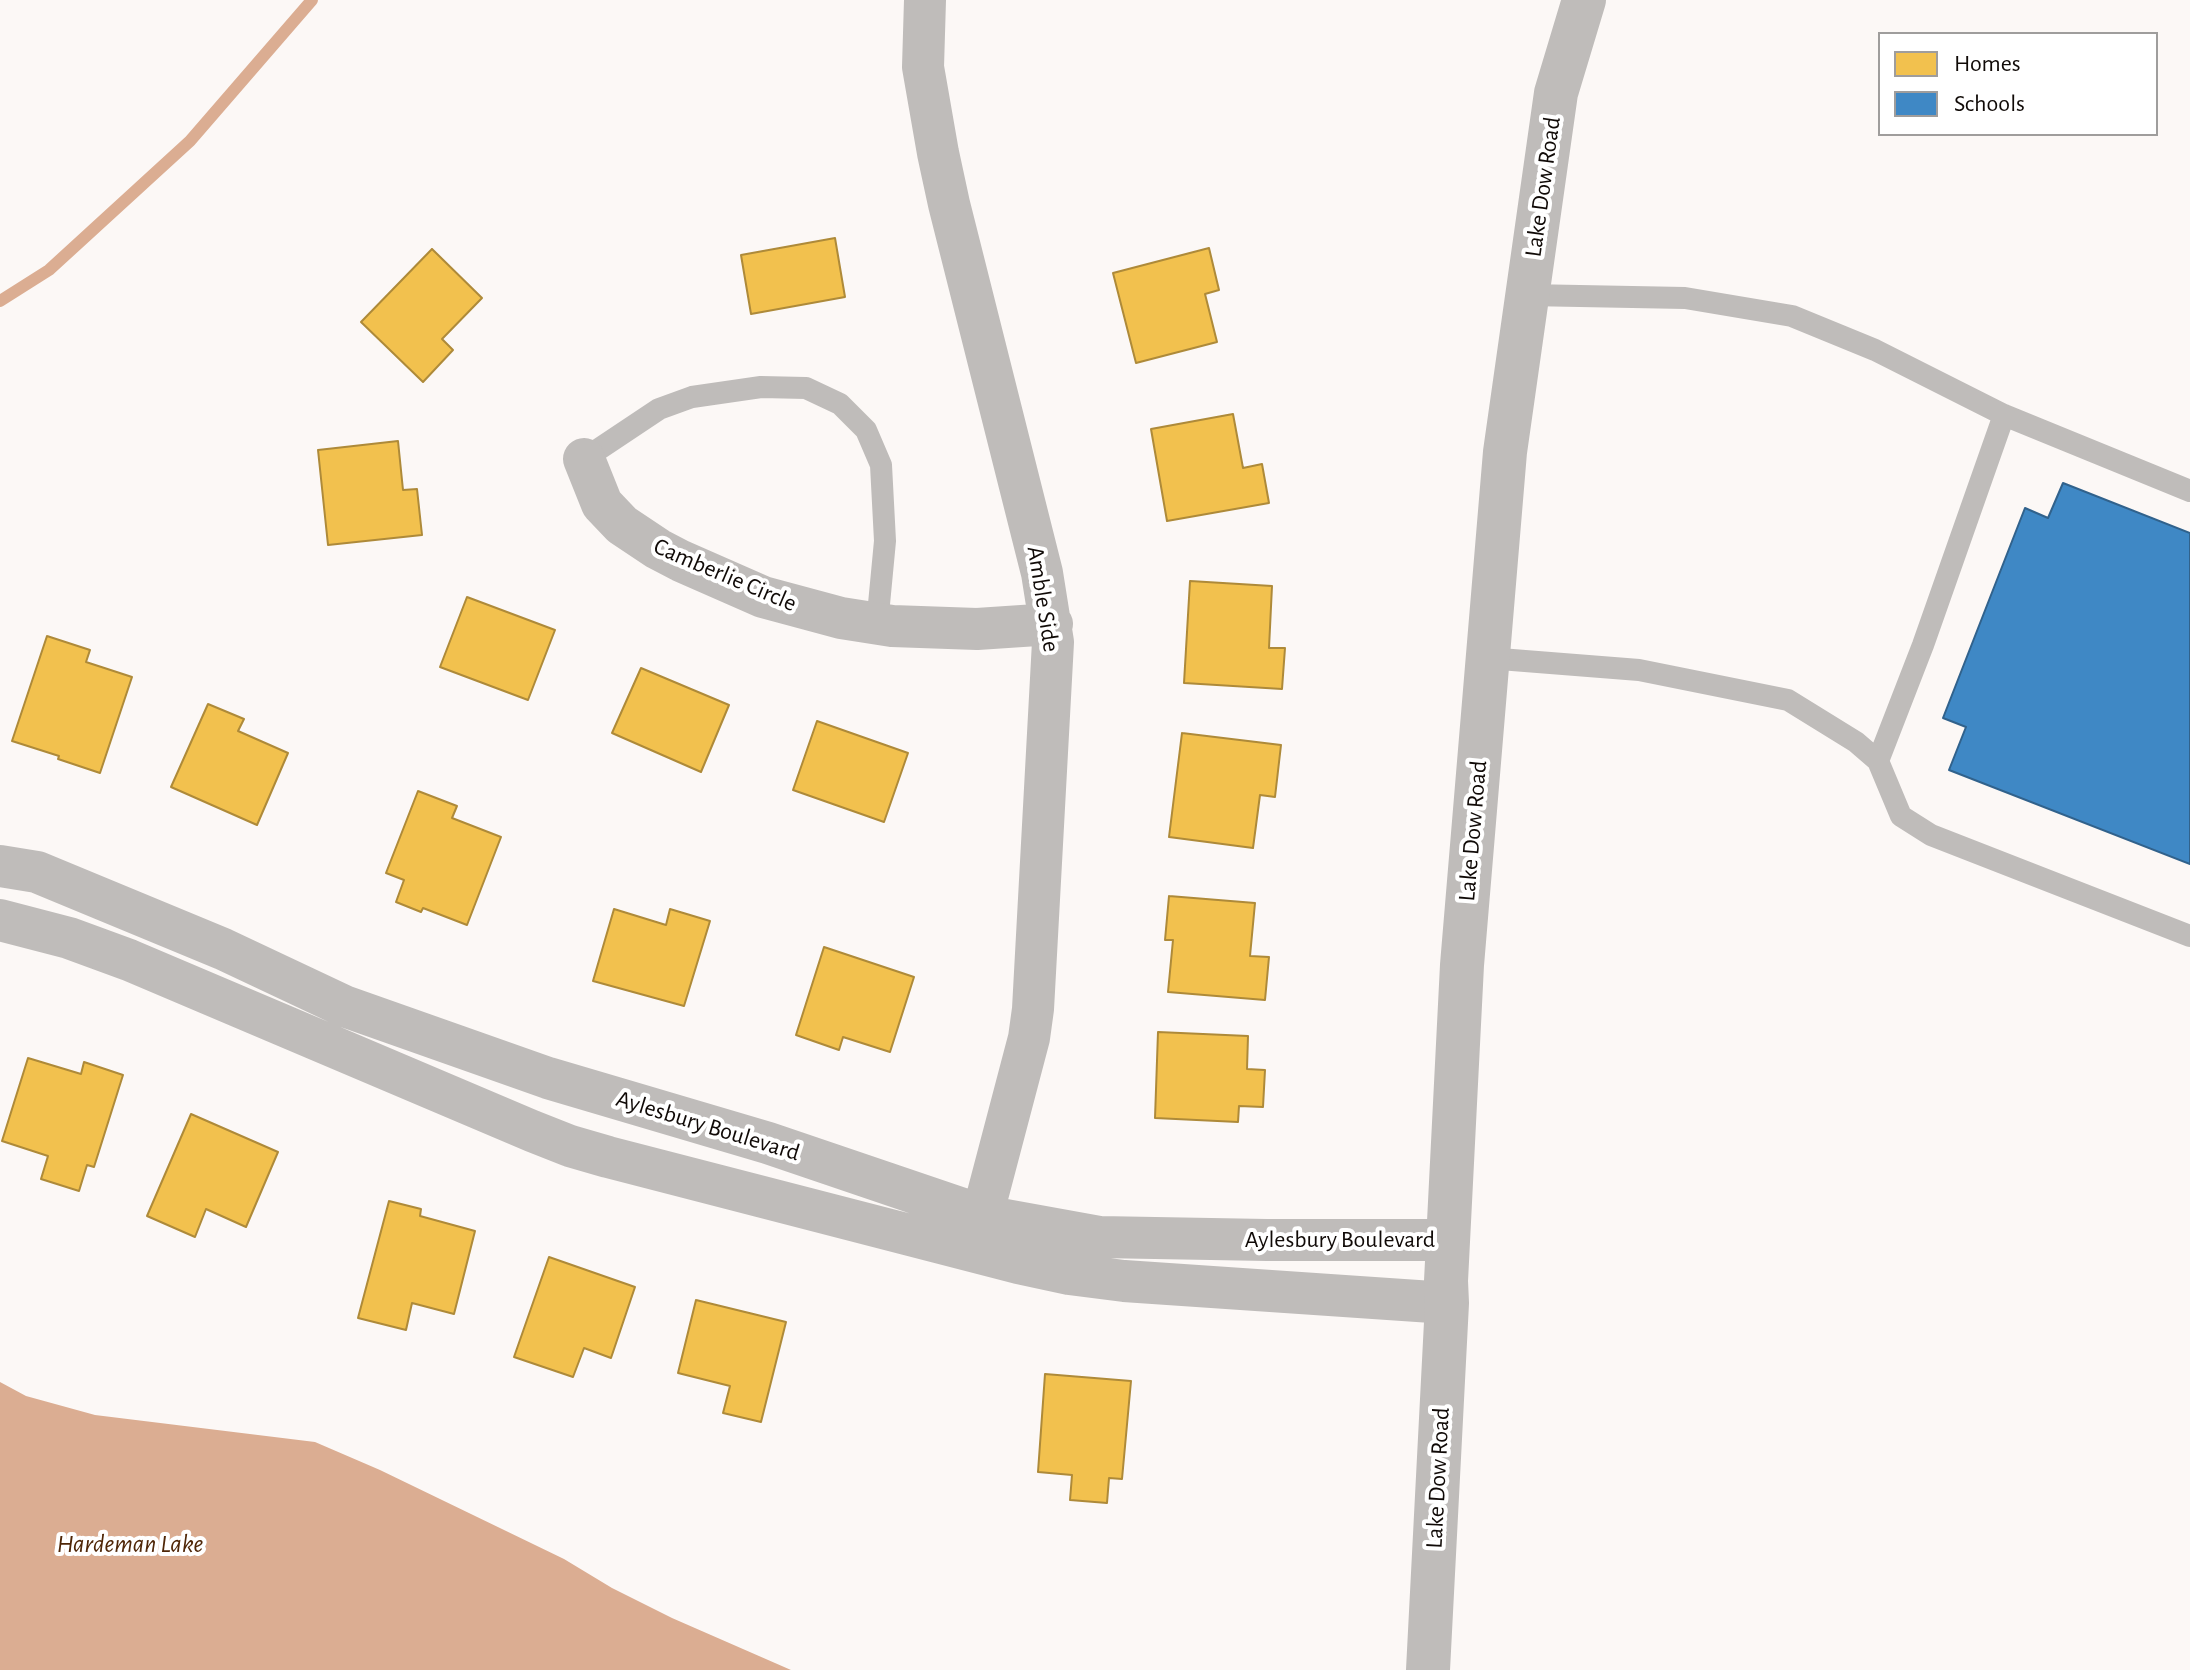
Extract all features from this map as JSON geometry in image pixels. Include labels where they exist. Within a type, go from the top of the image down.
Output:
[{"type":"street","name":"Amble Side","points":[[925,0],[923,67],[938,153],[1052,624],[1052,675],[1033,1009],[1029,1038],[978,1234]]},
{"type":"street","name":"Lake Dow Road","points":[[1428,1670],[1462,965],[1505,452],[1556,93],[1584,0]]},
{"type":"street","name":"Camberlie Circle","points":[[584,459],[602,504],[612,516],[658,549],[763,597],[877,625],[977,629],[1052,624]]},
{"type":"street","name":"Aylesbury Boulevard","points":[[0,866],[37,872],[223,949],[344,1006],[548,1078],[768,1143],[978,1234],[1041,1268],[1098,1278],[1447,1303]]},
{"type":"street","name":"Aylesbury Boulevard","points":[[0,920],[69,938],[129,960],[570,1146],[978,1234],[1448,1240]]},
{"type":"lane","points":[[1527,295],[1685,298],[1792,316],[1875,350],[2004,415],[2190,491]]},
{"type":"lane","points":[[584,459],[659,409],[692,397],[761,387],[806,388],[840,404],[866,430],[881,465],[885,541],[877,625]]},
{"type":"lane","points":[[1878,761],[1923,645],[2004,415]]},
{"type":"lane","points":[[1487,658],[1639,670],[1788,700],[1856,742],[1878,761],[1901,816],[1931,835],[2190,936]]},
{"type":"water","name":"Hardeman Lake","points":[[0,1382],[26,1396],[95,1415],[315,1442],[564,1559],[612,1588],[672,1618],[791,1670],[0,1670]]},
{"type":"building: Homes","points":[[835,238],[845,297],[751,314],[741,255]]},
{"type":"building: Homes","points":[[1209,248],[1219,290],[1205,294],[1217,342],[1136,363],[1113,273]]},
{"type":"building: Homes","points":[[432,249],[482,298],[442,339],[453,350],[423,382],[361,322]]},
{"type":"building: Homes","points":[[1233,414],[1243,468],[1262,464],[1269,503],[1167,521],[1151,429]]},
{"type":"building: Homes","points":[[398,441],[403,490],[417,489],[422,535],[328,545],[318,450]]},
{"type":"building: Homes","points":[[1190,581],[1272,586],[1269,648],[1285,648],[1282,689],[1184,683]]},
{"type":"building: Homes","points":[[467,597],[555,630],[528,700],[440,667]]},
{"type":"building: Homes","points":[[47,636],[90,650],[86,662],[132,677],[100,773],[12,741]]},
{"type":"building: Homes","points":[[641,668],[729,705],[701,772],[612,733]]},
{"type":"building: Homes","points":[[208,704],[244,719],[238,731],[288,753],[257,825],[171,787]]},
{"type":"building: Homes","points":[[817,721],[908,753],[884,822],[793,790]]},
{"type":"building: Homes","points":[[1182,733],[1281,745],[1275,797],[1260,795],[1253,848],[1169,837]]},
{"type":"building: Homes","points":[[418,791],[457,806],[452,818],[501,837],[467,925],[423,908],[421,912],[396,902],[404,880],[386,873]]},
{"type":"building: Homes","points":[[1169,896],[1255,903],[1250,956],[1269,957],[1265,1000],[1168,992],[1173,940],[1165,940]]},
{"type":"building: Homes","points":[[614,909],[666,925],[670,909],[710,921],[684,1006],[593,981]]},
{"type":"building: Homes","points":[[824,947],[914,977],[890,1052],[843,1037],[839,1050],[796,1035]]},
{"type":"building: Homes","points":[[1158,1032],[1248,1036],[1247,1069],[1265,1070],[1263,1107],[1239,1106],[1238,1122],[1155,1118]]},
{"type":"building: Homes","points":[[28,1058],[81,1074],[84,1062],[123,1075],[94,1167],[87,1165],[79,1191],[41,1179],[48,1156],[2,1141]]},
{"type":"building: Homes","points":[[191,1114],[278,1152],[246,1227],[206,1209],[195,1237],[147,1216]]},
{"type":"building: Homes","points":[[389,1201],[421,1209],[420,1216],[475,1231],[454,1314],[412,1303],[406,1330],[358,1318]]},
{"type":"building: Homes","points":[[549,1257],[635,1287],[611,1358],[584,1348],[573,1377],[514,1357]]},
{"type":"building: Homes","points":[[696,1300],[786,1322],[761,1422],[723,1413],[730,1386],[678,1373]]},
{"type":"building: Homes","points":[[1045,1374],[1131,1381],[1122,1479],[1109,1478],[1107,1503],[1070,1500],[1072,1475],[1038,1472]]},
{"type":"building: Schools","points":[[2063,483],[2190,533],[2190,864],[1949,770],[1966,727],[1943,718],[2025,508],[2048,518]]},
{"type":"waterway","points":[[0,301],[49,270],[190,141],[312,0]]}]
